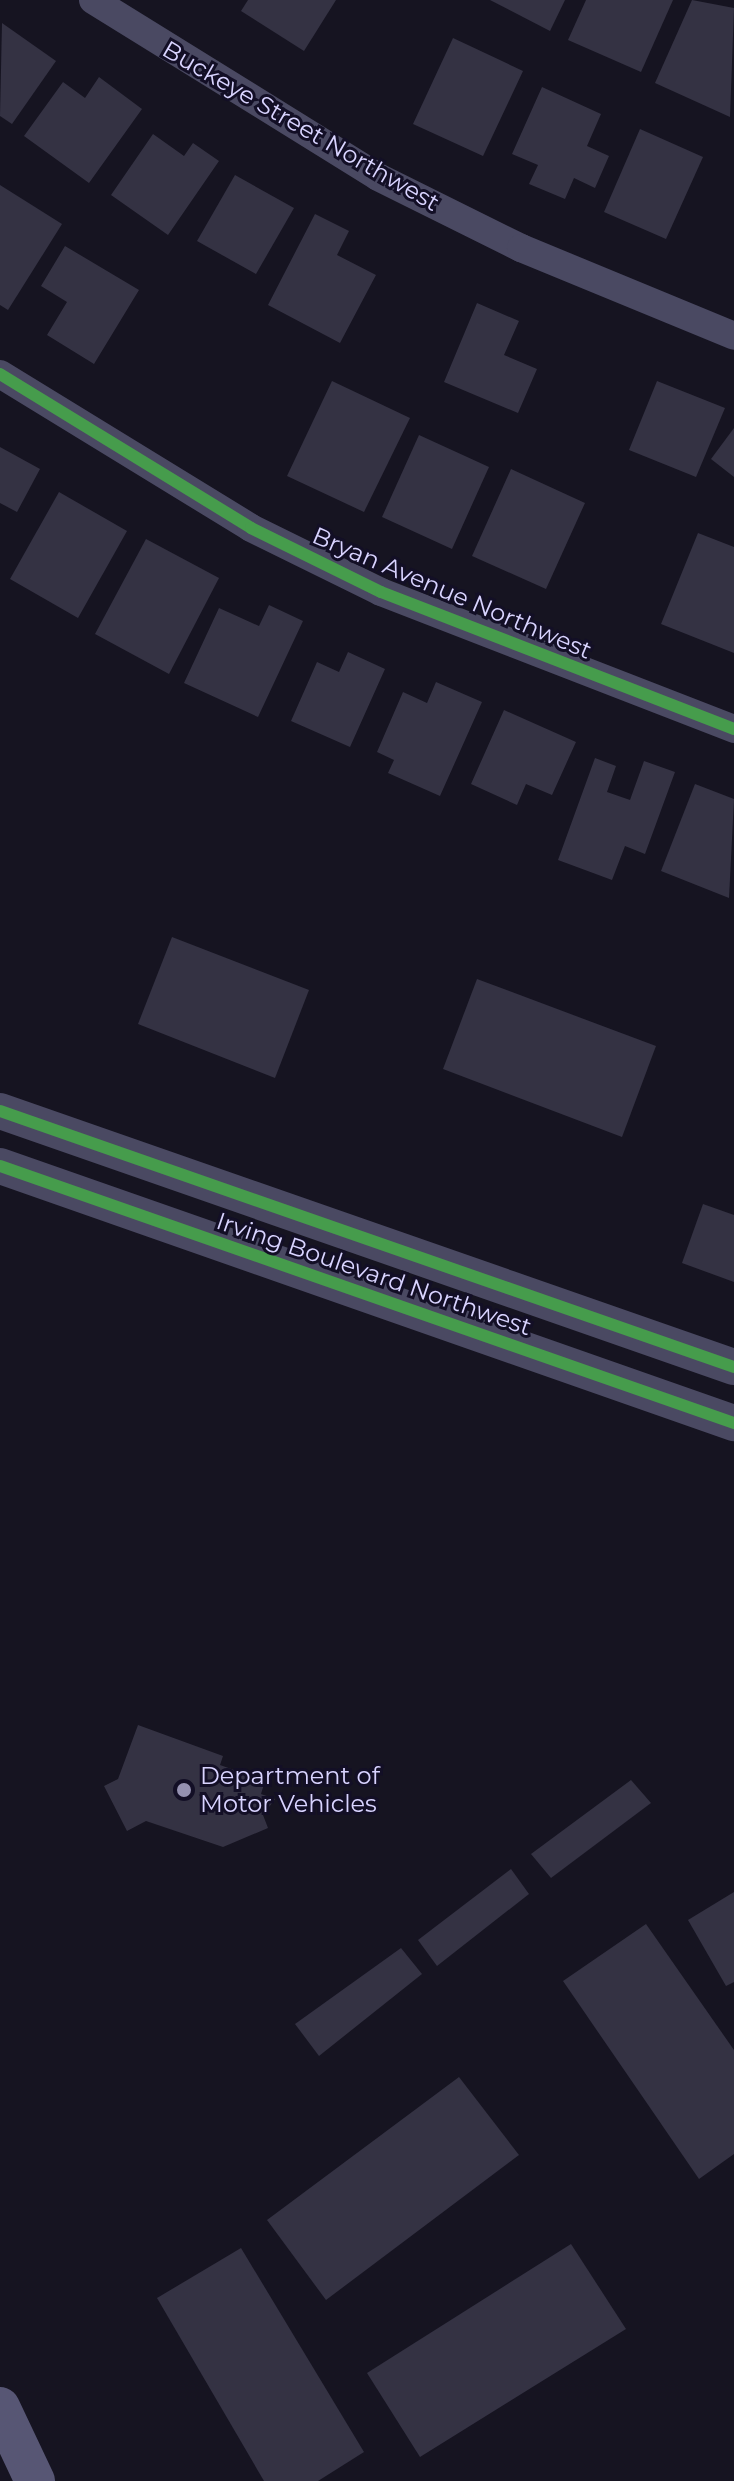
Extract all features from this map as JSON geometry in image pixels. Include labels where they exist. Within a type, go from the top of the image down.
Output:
[{"type":"main road","points":[[0,2407],[35,2481]]},
{"type":"street","name":"Buckeye Street Northwest","points":[[93,0],[378,177],[521,248],[734,336]]},
{"type":"street","name":"Bryan Avenue Northwest","points":[[0,374],[251,528],[381,592],[734,729]]},
{"type":"street","name":"Irving Boulevard Northwest","points":[[0,1111],[734,1367]]},
{"type":"street","name":"Irving Boulevard Northwest","points":[[0,1166],[734,1423]]},
{"type":"building","points":[[248,0],[336,0],[304,51],[241,11]]},
{"type":"building","points":[[490,0],[565,0],[550,31]]},
{"type":"building","points":[[586,0],[673,0],[641,72],[568,40]]},
{"type":"building","points":[[692,0],[734,8],[730,117],[655,83]]},
{"type":"building","points":[[2,23],[56,61],[12,124],[0,116]]},
{"type":"building","points":[[453,38],[523,71],[483,156],[413,124]]},
{"type":"building","points":[[99,77],[142,109],[89,183],[24,136],[63,82],[85,98]]},
{"type":"building","points":[[542,87],[601,114],[587,146],[609,156],[595,188],[574,178],[565,199],[529,184],[538,165],[512,154]]},
{"type":"building","points":[[640,129],[703,157],[666,239],[604,212]]},
{"type":"building","points":[[153,134],[184,156],[193,143],[219,161],[168,235],[111,195]]},
{"type":"building","points":[[235,175],[294,208],[256,274],[197,241]]},
{"type":"building","points":[[0,185],[62,224],[8,310],[0,305]]},
{"type":"building","points":[[315,214],[349,231],[337,255],[376,275],[340,343],[268,305]]},
{"type":"building","points":[[65,246],[139,290],[94,364],[47,335],[67,302],[41,286]]},
{"type":"building","points":[[477,303],[519,321],[504,355],[537,369],[518,413],[444,382]]},
{"type":"building","points":[[332,381],[410,418],[364,512],[287,476]]},
{"type":"building","points":[[657,381],[725,408],[696,477],[629,450]]},
{"type":"building","points":[[734,428],[734,477],[711,459]]},
{"type":"building","points":[[419,435],[489,467],[452,549],[382,517]]},
{"type":"building","points":[[0,447],[40,469],[17,512],[0,503]]},
{"type":"building","points":[[511,469],[585,503],[546,589],[472,556]]},
{"type":"building","points":[[59,492],[127,531],[78,618],[10,579]]},
{"type":"building","points":[[698,533],[734,547],[734,653],[661,624]]},
{"type":"building","points":[[146,539],[219,578],[169,674],[95,634]]},
{"type":"building","points":[[269,605],[303,621],[258,717],[184,683],[219,608],[259,626]]},
{"type":"building","points":[[348,652],[385,669],[350,747],[291,721],[317,662],[339,672]]},
{"type":"building","points":[[436,682],[482,702],[440,796],[388,773],[394,760],[377,752],[403,692],[427,703]]},
{"type":"building","points":[[504,710],[576,742],[552,795],[526,784],[517,805],[471,784]]},
{"type":"building","points":[[595,758],[616,766],[607,792],[630,800],[644,761],[675,772],[645,854],[625,846],[612,880],[558,860]]},
{"type":"building","points":[[695,784],[734,799],[729,898],[661,871]]},
{"type":"building","points":[[172,937],[309,990],[275,1078],[138,1024]]},
{"type":"building","points":[[477,979],[656,1046],[622,1137],[443,1069]]},
{"type":"building","points":[[703,1204],[734,1215],[734,1282],[682,1263]]},
{"type":"building","name":"Department of Motor Vehicles","points":[[138,1725],[223,1756],[220,1765],[265,1781],[261,1794],[275,1799],[263,1815],[268,1828],[223,1847],[146,1821],[127,1831],[104,1786],[118,1779]]},
{"type":"building","points":[[631,1780],[651,1803],[551,1878],[531,1854]]},
{"type":"building","points":[[511,1869],[529,1894],[437,1966],[418,1940]]},
{"type":"building","points":[[734,1892],[734,1982],[726,1986],[688,1920]]},
{"type":"building","points":[[646,1924],[734,2050],[734,2154],[699,2179],[563,1981]]},
{"type":"building","points":[[401,1948],[422,1974],[319,2056],[295,2024]]},
{"type":"building","points":[[459,2077],[519,2155],[326,2300],[267,2220]]},
{"type":"building","points":[[571,2244],[626,2329],[420,2457],[367,2373]]},
{"type":"building","points":[[241,2248],[364,2452],[318,2481],[264,2481],[157,2298]]},
{"type":"cycle path","points":[[0,374],[251,528],[381,592],[734,729]]},
{"type":"cycle path","points":[[0,1111],[734,1367]]},
{"type":"cycle path","points":[[0,1166],[734,1423]]},
{"type":"place","name":"Department of Motor Vehicles","points":[[184,1790]]}]
